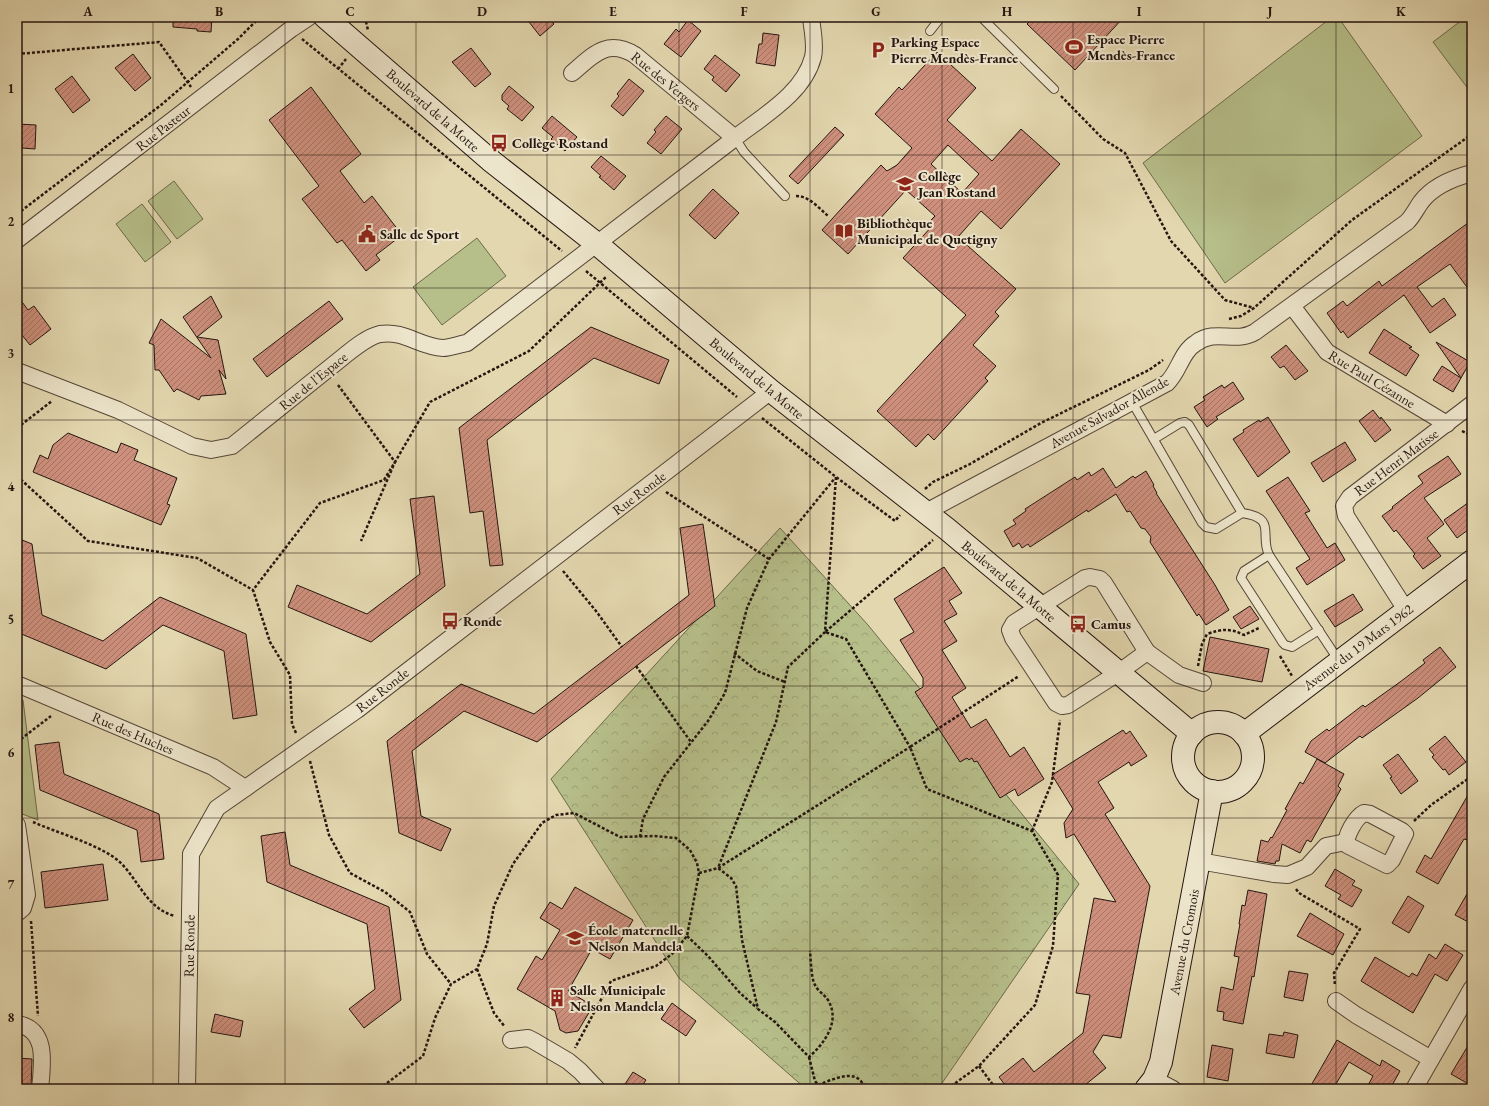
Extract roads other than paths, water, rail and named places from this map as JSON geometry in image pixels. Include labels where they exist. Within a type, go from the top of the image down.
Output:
[{"type":"street","name":"Rue Pasteur","points":[[17,240],[290,29],[309,17]]},
{"type":"street","name":"Boulevard de la Motte","points":[[325,17],[490,160],[597,244],[771,391],[947,529],[1192,734]]},
{"type":"street","points":[[597,244],[799,87],[813,56],[811,17]]},
{"type":"street","name":"Rue des Vergers","points":[[572,73],[600,51],[610,48],[623,48],[635,55],[735,138]]},
{"type":"street","name":"Avenue Salvador Allende","points":[[918,507],[1132,402],[1169,380],[1183,357],[1195,343],[1213,335],[1248,336],[1292,306],[1407,222],[1422,200],[1434,190],[1454,178],[1472,173]]},
{"type":"street","name":"Rue de l'Espace","points":[[17,371],[118,410],[192,446],[211,450],[222,449],[232,446],[343,357],[378,334],[396,333],[422,343],[443,348],[467,343],[574,260],[597,244]]},
{"type":"street","name":"Rue Paul Cézanne","points":[[1292,306],[1327,352],[1447,424]]},
{"type":"street","name":"Rue Ronde","points":[[187,1089],[191,854],[217,808],[357,710],[771,391]]},
{"type":"street","name":"Rue Henri Matisse","points":[[1406,610],[1346,516],[1344,506],[1350,498],[1472,404]]},
{"type":"street","name":"Avenue du 19 Mars 1962","points":[[1244,734],[1472,561]]},
{"type":"street","points":[[1147,652],[1118,673],[1068,705],[1062,706],[1056,703],[1032,668],[1010,634],[1010,630],[1014,624],[1085,578],[1095,577],[1104,583],[1147,652],[1179,675],[1199,677]]},
{"type":"street","name":"Rue des Huches","points":[[17,684],[213,767],[245,788]]},
{"type":"street","points":[[1212,722],[1223,722],[1234,725],[1244,734],[1250,741],[1253,752],[1253,764],[1249,774],[1241,784],[1231,790],[1220,792],[1200,787],[1192,780],[1186,772],[1183,761],[1183,751],[1192,734],[1202,726],[1212,722]]},
{"type":"street","name":"Avenue du Cromois","points":[[1150,1084],[1165,1044],[1212,791]]},
{"type":"street","points":[[1364,813],[1370,814],[1405,834],[1392,860],[1387,865],[1350,847],[1346,842],[1359,817],[1364,813]]},
{"type":"street","points":[[22,906],[24,823]]},
{"type":"street","points":[[1199,860],[1274,874],[1288,875],[1307,867],[1326,846],[1346,842]]},
{"type":"street","points":[[1414,1089],[1472,988]]},
{"type":"street","points":[[1336,1001],[1356,1015],[1432,1059]]},
{"type":"street","points":[[17,1024],[32,1030],[37,1037],[42,1059],[40,1089]]},
{"type":"street","points":[[511,1040],[528,1038],[568,1061],[597,1089]]},
{"type":"street","points":[[1150,1084],[1173,1089]]},
{"type":"lane","points":[[930,31],[941,17]]},
{"type":"lane","points":[[981,17],[1054,89]]},
{"type":"lane","points":[[735,138],[744,152],[785,196]]},
{"type":"lane","points":[[1132,402],[1202,523],[1206,527],[1216,529],[1242,514],[1256,516],[1263,523],[1266,533],[1265,547],[1269,555],[1339,661]]},
{"type":"lane","points":[[1154,439],[1180,423],[1188,423],[1242,514]]},
{"type":"lane","points":[[1269,555],[1244,571],[1241,578],[1283,643],[1285,645],[1292,646],[1319,630]]},
{"type":"place","name":"Espace Pierre Mendès-France","points":[[1074,47]]},
{"type":"place","name":"Parking Espace Pierre Mendès-France","points":[[878,50]]},
{"type":"place","name":"Collège Rostand","points":[[499,143]]},
{"type":"place","name":"Collège Jean Rostand","points":[[905,184]]},
{"type":"place","name":"Bibliothèque Municipale de Quetigny","points":[[844,231]]},
{"type":"place","name":"Salle de Sport","points":[[367,234]]},
{"type":"place","name":"Ronde","points":[[450,621]]},
{"type":"place","name":"Camus","points":[[1078,624]]},
{"type":"place","name":"École maternelle Nelson Mandela","points":[[575,938]]},
{"type":"place","name":"Salle Municipale Nelson Mandela","points":[[557,998]]}]
